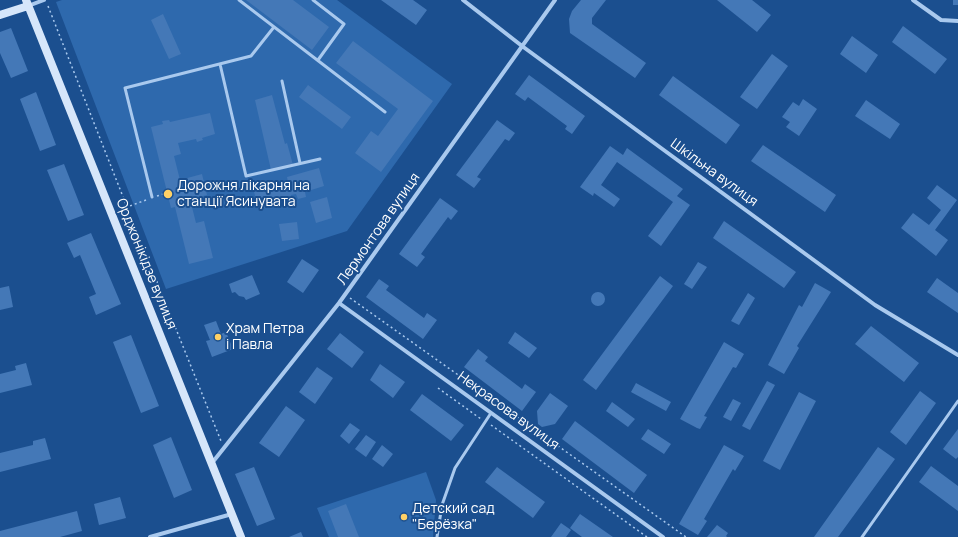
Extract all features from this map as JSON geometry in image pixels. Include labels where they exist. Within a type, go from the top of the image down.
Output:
[{"type":"main road","points":[[0,15],[27,3]]},
{"type":"main road","name":"Орджонікідзе вулиця","points":[[27,3],[241,537]]},
{"type":"street","points":[[27,3],[44,0]]},
{"type":"street","name":"Шкільна вулиця","points":[[463,0],[522,46],[875,305],[958,355]]},
{"type":"street","name":"Лермонтова вулиця","points":[[212,464],[345,295],[554,0]]},
{"type":"street","points":[[913,0],[941,20],[958,21]]},
{"type":"street","name":"Некрасова вулиця","points":[[339,303],[663,537]]},
{"type":"street","points":[[150,537],[232,514]]},
{"type":"lane","points":[[239,0],[385,112]]},
{"type":"lane","points":[[313,0],[344,24],[318,60]]},
{"type":"lane","points":[[152,197],[125,88],[251,56],[274,27]]},
{"type":"lane","points":[[220,64],[246,176],[320,159]]},
{"type":"lane","points":[[282,81],[300,163]]},
{"type":"lane","points":[[862,537],[958,401]]},
{"type":"lane","points":[[437,537],[442,505],[455,468],[491,413]]},
{"type":"path","points":[[44,0],[224,448]]},
{"type":"path","points":[[127,207],[167,193]]},
{"type":"path","points":[[345,295],[686,537]]},
{"type":"path","points":[[438,388],[482,420]]},
{"type":"path","points":[[489,424],[647,537]]},
{"type":"shaded area","points":[[62,0],[337,0],[452,84],[347,231],[166,289],[56,2]]},
{"type":"shaded area","points":[[426,472],[436,500],[433,537],[329,537],[317,508]]},
{"type":"building","points":[[246,0],[293,0],[329,27],[312,50]]},
{"type":"building","points":[[381,0],[413,0],[427,10],[416,25]]},
{"type":"building","points":[[581,0],[606,0],[592,18],[592,24],[646,63],[635,78],[570,33],[569,19],[572,11]]},
{"type":"building","points":[[717,0],[752,0],[771,15],[757,32]]},
{"type":"building","points":[[953,0],[958,0],[958,5],[953,5]]},
{"type":"building","points":[[163,14],[181,54],[169,59],[151,20]]},
{"type":"building","points":[[903,26],[947,59],[935,74],[892,42]]},
{"type":"building","points":[[11,28],[28,71],[11,78],[0,53],[0,32]]},
{"type":"building","points":[[852,36],[878,55],[866,73],[840,54]]},
{"type":"building","points":[[353,41],[433,101],[381,172],[355,153],[371,131],[378,136],[398,109],[336,63]]},
{"type":"building","points":[[772,54],[788,66],[757,109],[740,97]]},
{"type":"building","points":[[529,75],[585,116],[572,134],[565,129],[567,126],[528,97],[525,101],[515,94]]},
{"type":"building","points":[[673,76],[740,125],[726,144],[659,95]]},
{"type":"building","points":[[308,85],[351,117],[342,129],[299,97]]},
{"type":"building","points":[[36,92],[56,145],[40,151],[20,99]]},
{"type":"building","points":[[272,95],[285,144],[287,143],[293,165],[271,170],[255,100]]},
{"type":"building","points":[[803,99],[817,109],[799,136],[786,127],[790,122],[782,117],[793,102],[799,106]]},
{"type":"building","points":[[866,100],[900,124],[890,139],[855,116]]},
{"type":"building","points":[[210,113],[215,134],[202,138],[203,140],[197,142],[196,139],[178,143],[181,154],[174,156],[180,180],[202,174],[207,195],[203,196],[203,198],[195,200],[194,198],[190,199],[196,223],[204,221],[213,258],[189,264],[175,207],[171,208],[151,127],[163,124],[162,121],[169,120],[170,122]]},
{"type":"building","points":[[497,120],[515,133],[509,141],[505,139],[477,177],[481,179],[474,188],[456,175]]},
{"type":"building","points":[[763,145],[836,195],[825,212],[751,161]]},
{"type":"building","points":[[610,146],[623,155],[627,148],[683,189],[677,196],[690,205],[661,246],[648,236],[673,202],[617,162],[601,185],[620,199],[614,207],[594,193],[593,196],[580,187]]},
{"type":"building","points":[[64,164],[84,215],[68,221],[47,170]]},
{"type":"building","points":[[319,168],[324,186],[305,192],[306,197],[298,199],[296,194],[291,195],[292,200],[259,209],[254,192],[288,182],[287,177]]},
{"type":"building","points":[[937,185],[957,200],[935,230],[948,240],[936,256],[901,228],[913,213],[929,225],[941,210],[927,198]]},
{"type":"building","points":[[327,197],[332,218],[316,223],[310,202]]},
{"type":"building","points":[[440,198],[458,211],[451,220],[448,217],[421,254],[425,257],[417,267],[399,254]]},
{"type":"building","points":[[724,221],[796,272],[784,288],[713,238]]},
{"type":"building","points":[[297,222],[299,239],[282,241],[279,224]]},
{"type":"building","points":[[91,233],[121,304],[96,315],[89,297],[96,294],[80,255],[74,258],[67,243]]},
{"type":"building","points":[[302,259],[319,270],[303,293],[287,282]]},
{"type":"building","points":[[698,262],[707,267],[692,289],[684,284]]},
{"type":"building","points":[[252,275],[260,294],[246,300],[244,297],[239,296],[235,292],[232,293],[229,284]]},
{"type":"building","points":[[660,276],[673,286],[596,390],[583,380]]},
{"type":"building","points":[[937,278],[958,293],[958,313],[927,292]]},
{"type":"building","points":[[379,279],[389,286],[386,290],[424,318],[427,313],[437,320],[423,339],[366,297]]},
{"type":"building","points":[[815,283],[831,292],[797,346],[799,348],[784,374],[768,365],[799,305],[802,307]]},
{"type":"building","points":[[9,286],[13,307],[0,310],[0,288]]},
{"type":"building","points":[[595,292],[601,292],[605,296],[605,302],[601,306],[595,306],[591,302],[591,296]]},
{"type":"building","points":[[748,293],[755,298],[739,325],[731,321]]},
{"type":"building","name":"Храм Петра і Павла","points":[[216,321],[221,334],[226,332],[233,349],[212,357],[206,341],[210,340],[204,325]]},
{"type":"building","points":[[871,326],[919,363],[904,382],[855,344]]},
{"type":"building","points":[[515,332],[537,348],[529,358],[508,343]]},
{"type":"building","points":[[340,333],[364,352],[352,368],[327,349]]},
{"type":"building","points":[[131,335],[159,406],[141,413],[113,342]]},
{"type":"building","points":[[724,342],[744,354],[736,368],[733,367],[704,416],[707,417],[700,429],[680,419]]},
{"type":"building","points":[[478,349],[488,357],[485,361],[522,389],[525,384],[536,392],[522,411],[464,367]]},
{"type":"building","points":[[26,363],[32,385],[0,393],[0,374],[16,370],[15,366]]},
{"type":"building","points":[[380,364],[405,382],[393,398],[370,380]]},
{"type":"building","points":[[317,367],[333,378],[315,404],[299,392]]},
{"type":"building","points":[[767,381],[775,385],[750,430],[742,426]]},
{"type":"building","points":[[636,383],[671,402],[666,411],[631,392]]},
{"type":"building","points":[[920,391],[936,403],[906,445],[890,432]]},
{"type":"building","points":[[799,392],[816,401],[780,470],[763,461]]},
{"type":"building","points":[[550,393],[568,406],[555,424],[542,427],[538,424],[537,411]]},
{"type":"building","points":[[422,394],[464,425],[451,441],[410,410]]},
{"type":"building","points":[[733,399],[741,403],[731,421],[723,417]]},
{"type":"building","points":[[612,402],[635,419],[628,427],[606,411]]},
{"type":"building","points":[[286,406],[305,420],[279,457],[259,443]]},
{"type":"building","points":[[575,421],[647,475],[634,493],[562,439]]},
{"type":"building","points":[[350,423],[360,430],[349,444],[340,436]]},
{"type":"building","points":[[648,429],[671,444],[664,454],[641,439]]},
{"type":"building","points":[[958,429],[958,457],[956,459],[943,449]]},
{"type":"building","points":[[366,435],[376,442],[366,457],[355,449]]},
{"type":"building","points":[[171,437],[192,490],[174,498],[153,445]]},
{"type":"building","points":[[45,438],[51,459],[0,472],[0,453],[33,445],[33,441]]},
{"type":"building","points":[[382,445],[393,454],[383,467],[372,459]]},
{"type":"building","points":[[724,445],[744,456],[735,471],[733,469],[704,519],[707,521],[698,535],[679,524]]},
{"type":"building","points":[[878,447],[895,459],[838,537],[814,537]]},
{"type":"building","points":[[931,466],[958,486],[958,511],[919,482]]},
{"type":"building","points":[[254,467],[275,519],[257,526],[235,474]]},
{"type":"building","points":[[497,467],[545,502],[533,518],[485,482]]},
{"type":"building","points":[[120,497],[126,518],[99,525],[94,504]]},
{"type":"building","points":[[346,504],[359,537],[338,537],[328,511]]},
{"type":"building","points":[[77,511],[82,531],[60,537],[0,537],[0,531]]},
{"type":"building","points":[[580,514],[613,537],[582,537],[570,528]]},
{"type":"building","points":[[561,523],[571,530],[566,537],[551,537]]},
{"type":"building","points":[[717,525],[728,533],[726,536],[727,537],[707,537]]},
{"type":"building","points":[[301,532],[303,537],[289,537]]},
{"type":"place","name":"Дорожня лікарня на станції Ясинувата","points":[[168,194]]},
{"type":"place","name":"Храм Петра і Павла","points":[[218,337]]},
{"type":"place","name":"Детский сад \"Берёзка\"","points":[[404,517]]}]
